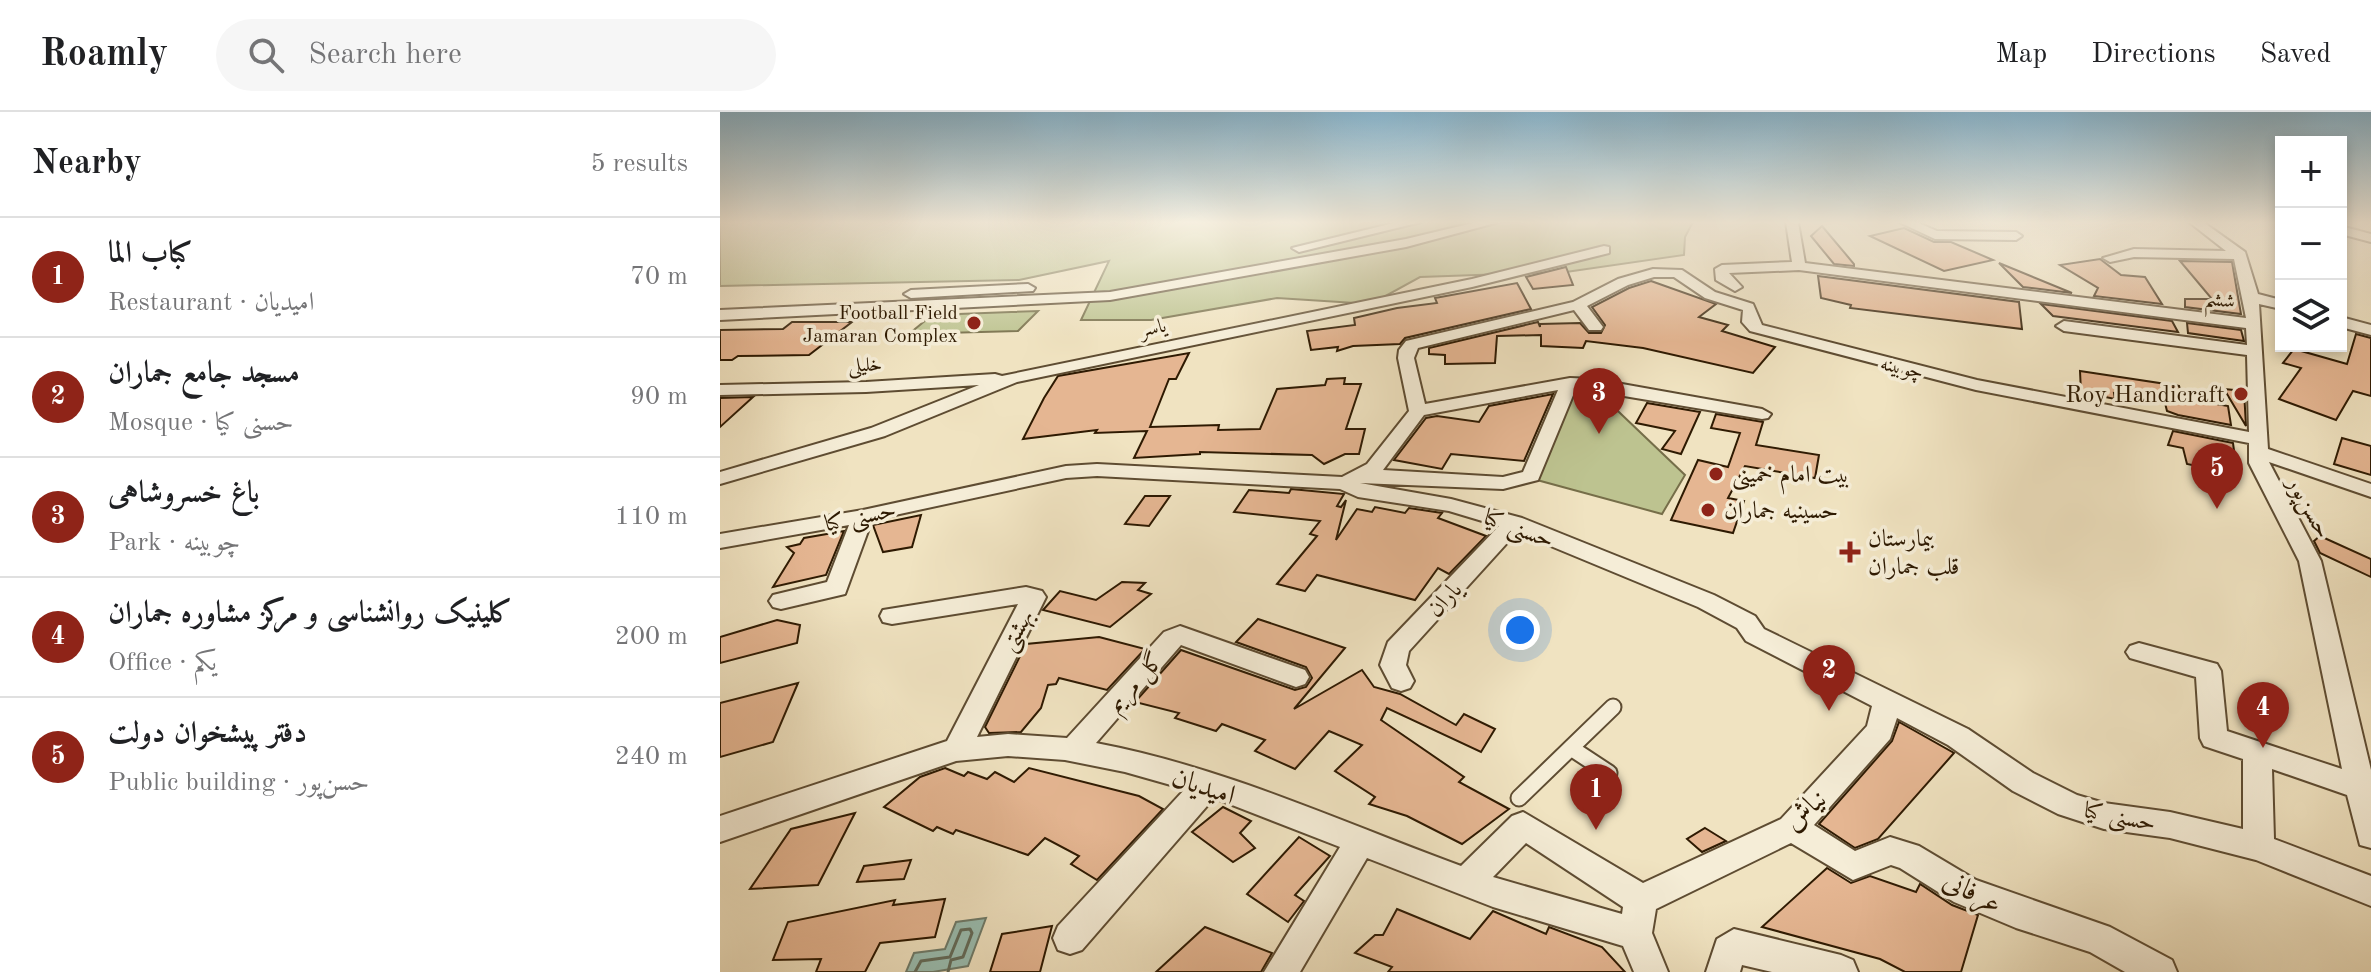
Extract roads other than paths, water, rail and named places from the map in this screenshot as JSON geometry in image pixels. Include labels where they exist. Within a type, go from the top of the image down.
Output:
[{"type":"street","points":[[845,308],[869,300],[918,293],[1075,287],[1230,262]]},
{"type":"street","points":[[720,315],[991,305],[1110,296],[1299,262]]},
{"type":"street","name":"یاسر","points":[[720,478],[878,432],[1012,378],[1472,283],[1555,262]]},
{"type":"street","name":"حسن‌پور","points":[[2242,262],[2254,324],[2257,445],[2263,474],[2310,561],[2362,770],[2371,835]]},
{"type":"street","name":"ششم","points":[[1735,287],[1721,277],[1722,269],[1799,266],[2254,324]]},
{"type":"street","name":"چوبینه","points":[[1418,411],[1406,358],[1412,344],[1578,305],[1623,282],[1653,273],[1677,273],[1710,295],[1748,307],[1751,311],[1750,322],[1756,328],[1976,385],[2185,426],[2257,445],[2371,491]]},
{"type":"street","points":[[2251,297],[2275,303]]},
{"type":"street","points":[[1578,305],[1595,327]]},
{"type":"street","points":[[2347,324],[2371,330]]},
{"type":"street","points":[[2064,326],[2255,351]]},
{"type":"street","name":"خلیلی","points":[[720,390],[866,387],[1012,378]]},
{"type":"street","points":[[1353,479],[1521,481],[1531,476],[1570,383]]},
{"type":"street","points":[[1353,479],[1374,468],[1418,411],[1570,383],[1594,384],[1762,414]]},
{"type":"street","points":[[2185,426],[2191,403]]},
{"type":"street","name":"حسنی کیا","points":[[720,541],[863,516],[1066,472],[1097,470],[1353,479],[1358,491],[1451,505],[1514,523],[1706,601],[1746,622],[1755,635],[1958,737],[2023,782],[2069,805],[2104,816],[2170,825],[2259,847],[2371,891]]},
{"type":"street","points":[[781,601],[837,588],[863,516]]},
{"type":"street","name":"یاران","points":[[1401,681],[1393,665],[1397,648],[1514,523]]},
{"type":"street","name":"بهشتی","points":[[892,616],[1026,595],[1034,597],[957,750]]},
{"type":"street","name":"گل مریم","points":[[1073,751],[1173,638],[1180,635],[1296,677]]},
{"type":"street","points":[[2139,652],[2208,671],[2214,738],[2257,753],[2362,770]]},
{"type":"street","name":"نیاش","points":[[1641,900],[1792,828],[1880,731],[1887,701]]},
{"type":"street","name":"امیدیان","points":[[720,829],[957,750],[1016,746],[1073,751],[1113,757],[1208,784],[1467,882],[1584,922],[1635,933]]},
{"type":"street","points":[[2257,753],[2259,847]]},
{"type":"street","points":[[1070,938],[1208,784]]},
{"type":"street","points":[[1467,882],[1523,825],[1641,900],[1635,933],[1655,971]]},
{"type":"street","name":"عرفانی","points":[[1792,828],[1853,866],[1890,851],[1908,856],[1965,891],[2016,912],[2098,939],[2160,972]]},
{"type":"street","points":[[1281,972],[1361,840]]},
{"type":"street","points":[[1723,972],[1729,951],[1734,946],[1841,972]]},
{"type":"lane","points":[[1519,798],[1613,707]]},
{"type":"lane","points":[[1571,748],[1609,773]]},
{"type":"water","points":[[986,918],[968,966],[933,972],[906,972],[914,953],[945,949],[956,922]]},
{"type":"place","name":"Football Field Jamaran Complex","points":[[974,323]]},
{"type":"place","name":"Roy Handicraft","points":[[2241,394]]},
{"type":"place","name":"باغ خسروشاهی","points":[[1599,434]]},
{"type":"place","name":"بیت امام خمینی","points":[[1716,474]]},
{"type":"place","name":"دفتر پیشخوان دولت","points":[[2217,509]]},
{"type":"place","name":"حسینیه جماران","points":[[1708,510]]},
{"type":"place","name":"بیمارستان قلب جماران","points":[[1850,552]]},
{"type":"place","name":"مسجد جامع جماران","points":[[1829,711]]},
{"type":"place","name":"کلینیک روانشناسی و مرکز مشاوره جماران","points":[[2263,748]]},
{"type":"place","name":"كباب الما","points":[[1596,830]]}]
